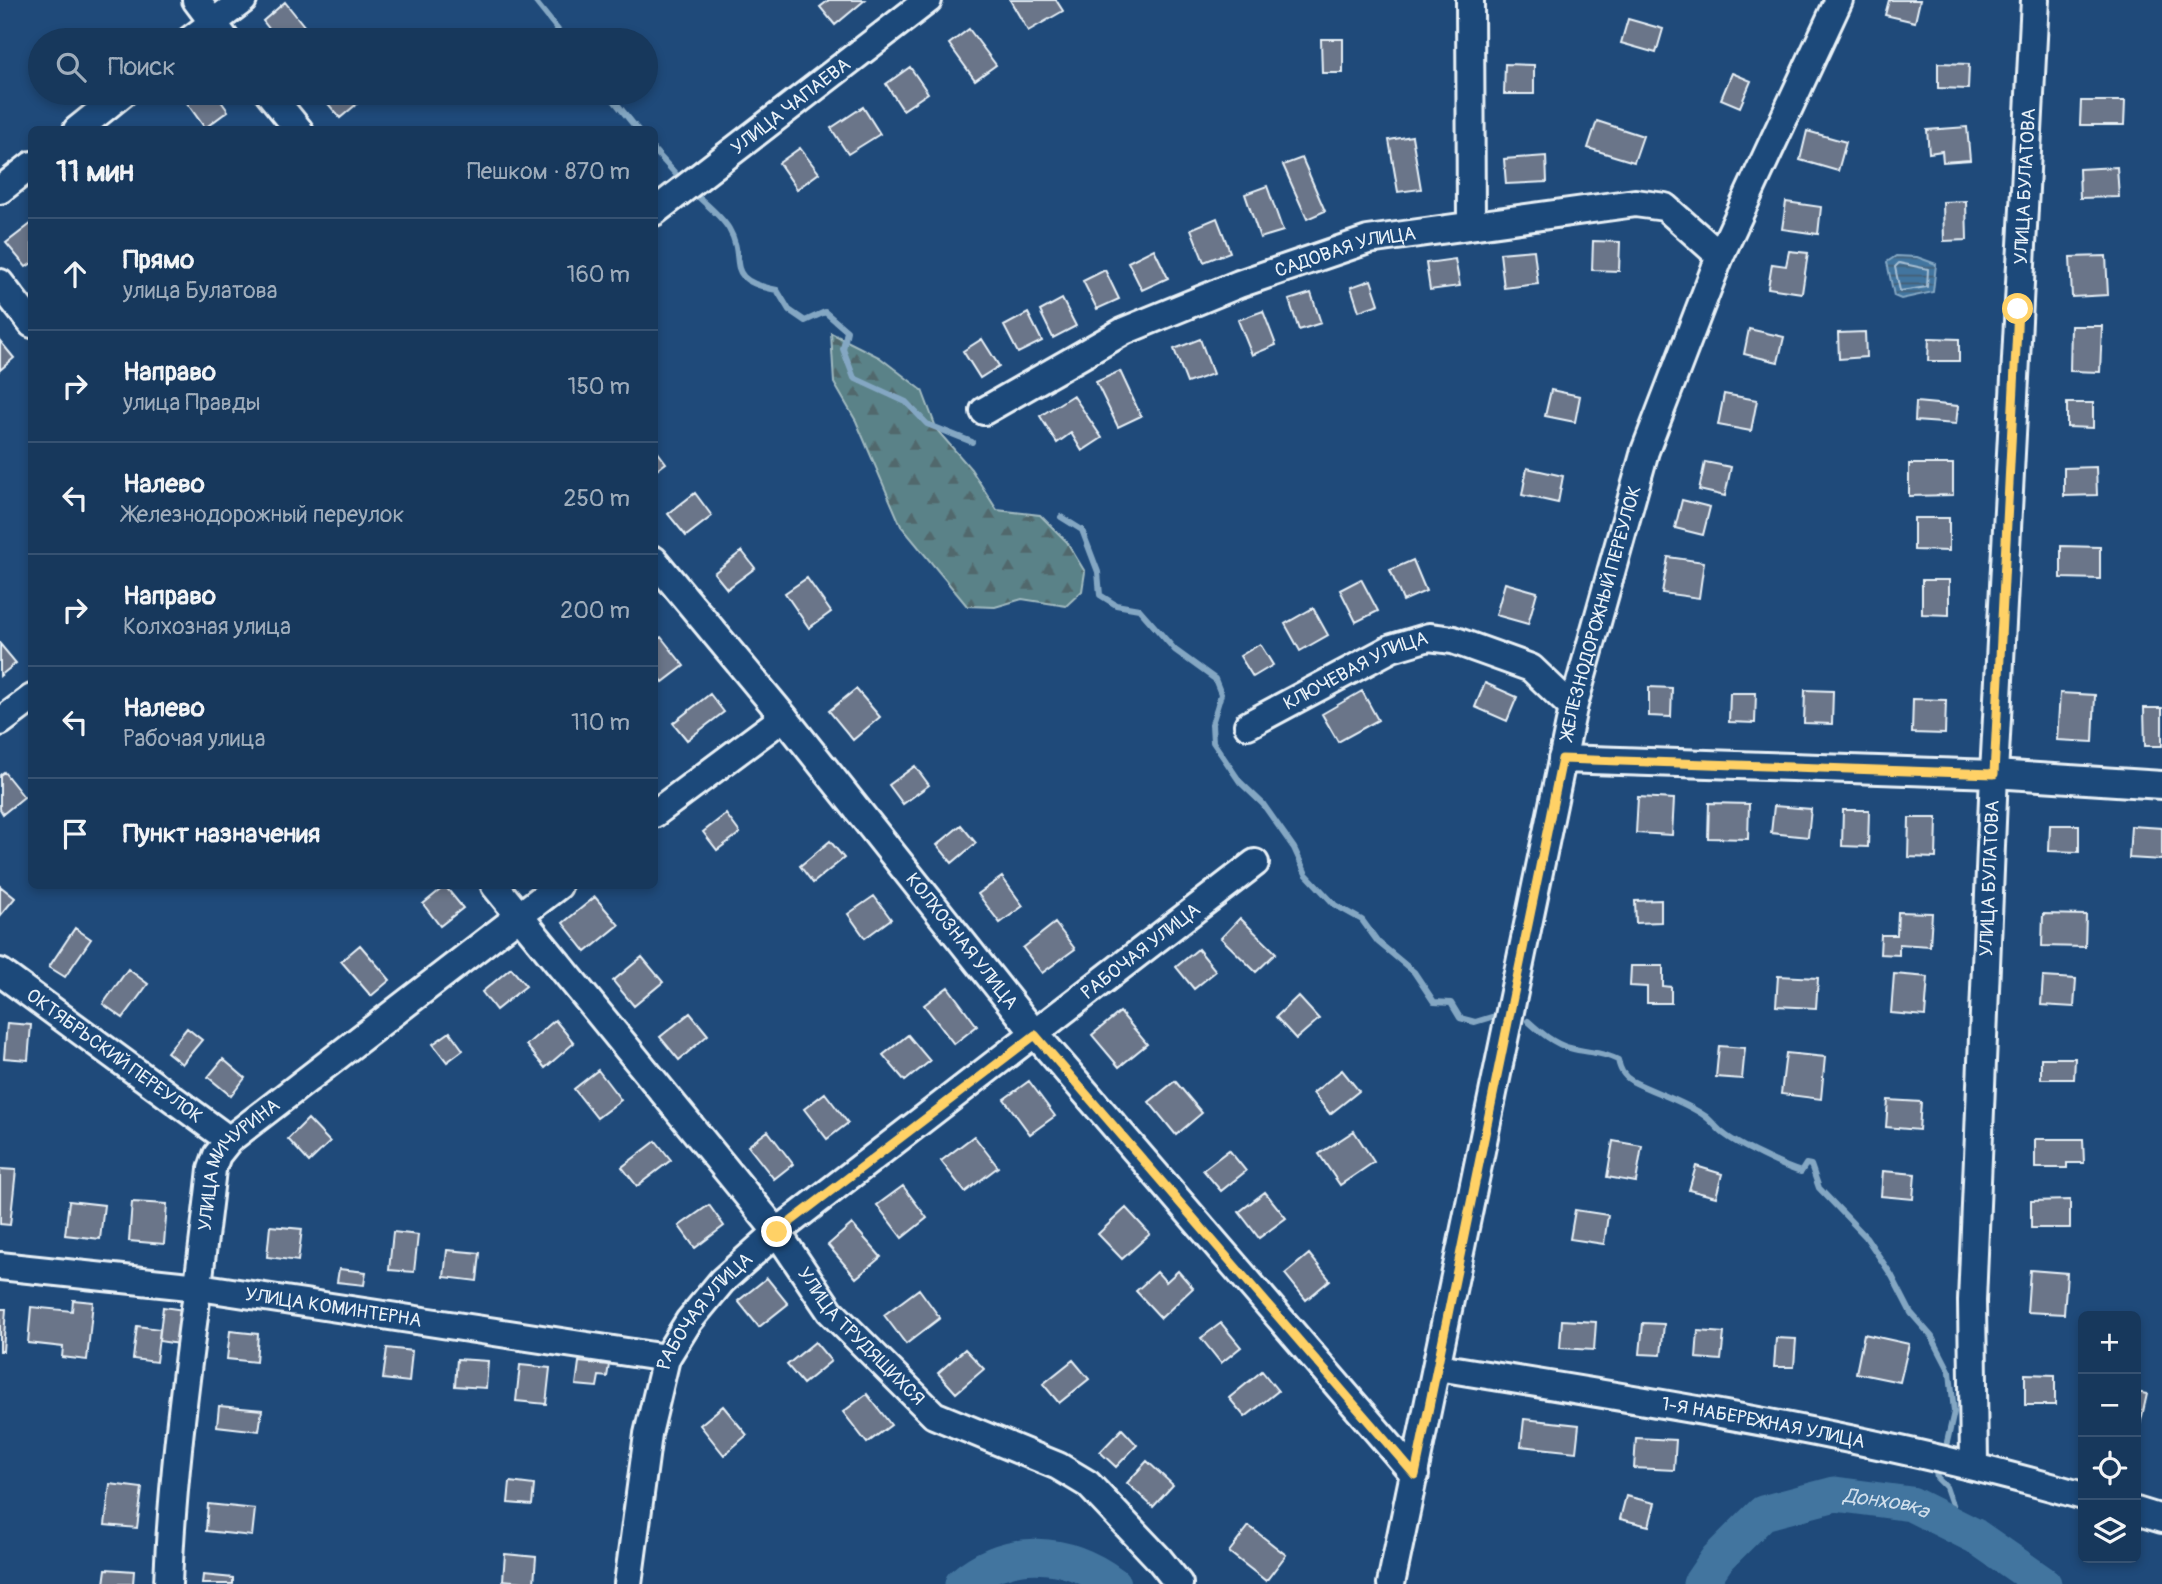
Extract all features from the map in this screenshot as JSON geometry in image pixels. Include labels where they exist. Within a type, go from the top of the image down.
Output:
[{"type":"street","points":[[196,0],[216,28]]},
{"type":"street","points":[[222,28],[243,0]]},
{"type":"street","points":[[1469,0],[1471,224]]},
{"type":"street","name":"ЖЕЛЕЗНОДОРОЖНЫЙ ПЕРЕУЛОК","points":[[1391,1584],[1573,708],[1645,451],[1720,256],[1839,0]]},
{"type":"street","name":"УЛИЦА БУЛАТОВА","points":[[1974,1464],[1972,1301],[1994,774],[2035,0]]},
{"type":"street","name":"УЛИЦА ЧАПАЕВА","points":[[658,209],[923,1]]},
{"type":"street","points":[[82,126],[108,105]]},
{"type":"street","points":[[279,105],[296,126]]},
{"type":"street","points":[[0,190],[28,168]]},
{"type":"street","name":"САДОВАЯ УЛИЦА","points":[[984,411],[1124,331],[1239,284],[1368,240],[1635,204],[1665,207],[1720,256]]},
{"type":"street","points":[[0,283],[28,319]]},
{"type":"street","name":"КОЛХОЗНАЯ УЛИЦА","points":[[658,565],[784,718],[1035,1035],[1415,1475]]},
{"type":"street","name":"КЛЮЧЕВАЯ УЛИЦА","points":[[1248,725],[1392,648],[1429,637],[1453,640],[1531,668],[1573,708]]},
{"type":"street","points":[[0,722],[28,701]]},
{"type":"street","points":[[658,811],[784,718]]},
{"type":"street","points":[[1562,759],[1994,774],[2162,785]]},
{"type":"street","name":"РАБОЧАЯ УЛИЦА","points":[[628,1584],[648,1434],[666,1358],[689,1321],[722,1281],[777,1232],[1255,863]]},
{"type":"street","name":"УЛИЦА ТРУДЯЩИХСЯ","points":[[497,889],[777,1232],[830,1311],[934,1415],[1058,1466],[1088,1484],[1179,1584]]},
{"type":"street","name":"УЛИЦА МИЧУРИНА","points":[[169,1584],[181,1406],[199,1287],[212,1170],[217,1155],[229,1140],[554,889]]},
{"type":"street","name":"ОКТЯБРЬСКИЙ ПЕРЕУЛОК","points":[[0,972],[229,1140]]},
{"type":"street","name":"УЛИЦА КОМИНТЕРНА","points":[[0,1266],[199,1287],[666,1358]]},
{"type":"street","name":"1-Я НАБЕРЕЖНАЯ УЛИЦА","points":[[1437,1367],[1758,1419],[1974,1464],[2078,1495]]},
{"type":"street","points":[[2141,1512],[2162,1518]]},
{"type":"green space","points":[[831,333],[879,357],[922,390],[937,430],[971,469],[997,510],[1040,515],[1067,542],[1085,572],[1082,591],[1066,606],[1022,599],[995,607],[967,606],[901,526],[856,421],[834,383]]},
{"type":"water","points":[[1896,256],[1917,257],[1936,264],[1933,292],[1901,299],[1894,296],[1887,262]]},
{"type":"building","points":[[829,0],[865,0],[835,25],[820,7]]},
{"type":"building","points":[[1010,0],[1056,0],[1063,11],[1028,31]]},
{"type":"building","points":[[1889,0],[1920,0],[1915,22],[1885,15]]},
{"type":"building","points":[[285,2],[306,28],[269,28],[263,21]]},
{"type":"building","points":[[1628,19],[1663,29],[1656,53],[1621,43]]},
{"type":"building","points":[[969,29],[996,65],[975,80],[949,44]]},
{"type":"building","points":[[1321,39],[1343,39],[1343,73],[1322,73]]},
{"type":"building","points":[[1938,63],[1969,64],[1968,89],[1938,88]]},
{"type":"building","points":[[1505,64],[1534,65],[1534,94],[1504,94]]},
{"type":"building","points":[[910,67],[928,93],[903,110],[886,84]]},
{"type":"building","points":[[1732,73],[1751,81],[1740,107],[1721,99]]},
{"type":"building","points":[[2081,101],[2125,101],[2124,125],[2080,125]]},
{"type":"building","points":[[188,105],[224,105],[228,111],[208,126],[204,126]]},
{"type":"building","points":[[329,105],[355,105],[340,118]]},
{"type":"building","points":[[863,107],[880,134],[848,154],[831,128]]},
{"type":"building","points":[[1597,121],[1643,136],[1634,162],[1588,148]]},
{"type":"building","points":[[1967,127],[1970,160],[1943,162],[1942,151],[1929,153],[1927,130]]},
{"type":"building","points":[[1807,131],[1846,142],[1838,171],[1800,160]]},
{"type":"building","points":[[1412,136],[1421,189],[1398,192],[1389,140]]},
{"type":"building","points":[[800,148],[819,173],[797,189],[779,163]]},
{"type":"building","points":[[1546,156],[1547,182],[1506,184],[1504,159]]},
{"type":"building","points":[[1302,158],[1325,211],[1307,219],[1283,165]]},
{"type":"building","points":[[2117,167],[2119,197],[2080,198],[2079,169]]},
{"type":"building","points":[[1267,186],[1283,231],[1260,238],[1245,194]]},
{"type":"building","points":[[1966,201],[1967,240],[1944,241],[1943,202]]},
{"type":"building","points":[[1786,202],[1821,207],[1818,234],[1782,229]]},
{"type":"building","points":[[1217,218],[1230,252],[1204,262],[1191,229]]},
{"type":"building","points":[[28,226],[28,266],[26,267],[6,243]]},
{"type":"building","points":[[1593,241],[1620,242],[1619,271],[1592,270]]},
{"type":"building","points":[[1154,249],[1168,278],[1142,290],[1128,262]]},
{"type":"building","points":[[1534,250],[1538,284],[1504,288],[1500,253]]},
{"type":"building","points":[[1789,251],[1808,253],[1802,293],[1768,288],[1772,264],[1786,266]]},
{"type":"building","points":[[2106,256],[2108,295],[2072,297],[2070,257]]},
{"type":"building","points":[[1455,259],[1460,286],[1430,290],[1426,263]]},
{"type":"building","points":[[1105,270],[1119,299],[1097,309],[1083,281]]},
{"type":"building","points":[[1371,280],[1379,304],[1359,311],[1351,287]]},
{"type":"building","points":[[1311,293],[1321,323],[1299,330],[1289,300]]},
{"type":"building","points":[[1062,299],[1076,326],[1053,338],[1040,311]]},
{"type":"building","points":[[1263,311],[1276,345],[1252,355],[1238,320]]},
{"type":"building","points":[[1028,313],[1042,341],[1018,353],[1004,326]]},
{"type":"building","points":[[2071,326],[2102,326],[2100,372],[2070,371]]},
{"type":"building","points":[[1749,329],[1784,337],[1778,362],[1744,354]]},
{"type":"building","points":[[1865,332],[1866,357],[1839,359],[1838,333]]},
{"type":"building","points":[[1929,338],[1959,339],[1959,361],[1928,361]]},
{"type":"building","points":[[982,339],[999,366],[980,378],[963,351]]},
{"type":"building","points":[[1200,339],[1213,374],[1187,383],[1174,349]]},
{"type":"building","points":[[0,341],[14,358],[0,370]]},
{"type":"building","points":[[1120,371],[1141,416],[1118,427],[1096,382]]},
{"type":"building","points":[[1551,390],[1580,396],[1575,422],[1545,416]]},
{"type":"building","points":[[1724,394],[1757,400],[1751,431],[1718,425]]},
{"type":"building","points":[[1073,395],[1102,438],[1082,451],[1071,433],[1057,443],[1040,416]]},
{"type":"building","points":[[1916,402],[1958,406],[1956,424],[1915,421]]},
{"type":"building","points":[[2067,403],[2093,403],[2093,428],[2067,427]]},
{"type":"building","points":[[658,452],[666,463],[658,469]]},
{"type":"building","points":[[1705,462],[1731,467],[1725,496],[1699,490]]},
{"type":"building","points":[[1909,464],[1953,464],[1953,495],[1909,496]]},
{"type":"building","points":[[2096,467],[2097,495],[2064,496],[2064,468]]},
{"type":"building","points":[[1527,468],[1563,476],[1558,503],[1522,495]]},
{"type":"building","points":[[695,493],[712,516],[686,536],[668,514]]},
{"type":"building","points":[[1682,500],[1710,507],[1703,535],[1675,528]]},
{"type":"building","points":[[1914,518],[1949,518],[1949,551],[1914,550]]},
{"type":"building","points":[[2061,546],[2100,547],[2100,579],[2061,578]]},
{"type":"building","points":[[742,551],[755,568],[727,589],[714,573]]},
{"type":"building","points":[[1668,557],[1704,562],[1699,598],[1662,593]]},
{"type":"building","points":[[1413,560],[1426,591],[1403,601],[1390,570]]},
{"type":"building","points":[[807,578],[831,612],[809,628],[785,593]]},
{"type":"building","points":[[1361,579],[1378,611],[1356,622],[1340,590]]},
{"type":"building","points":[[1922,580],[1949,580],[1949,615],[1922,614]]},
{"type":"building","points":[[1505,583],[1537,592],[1528,624],[1496,615]]},
{"type":"building","points":[[1313,608],[1328,635],[1300,651],[1285,624]]},
{"type":"building","points":[[661,637],[684,666],[663,682],[658,676],[658,639]]},
{"type":"building","points":[[0,644],[16,663],[0,676]]},
{"type":"building","points":[[1260,644],[1273,665],[1253,677],[1240,656]]},
{"type":"building","points":[[1485,683],[1517,697],[1507,721],[1475,707]]},
{"type":"building","points":[[1649,687],[1672,688],[1671,717],[1649,716]]},
{"type":"building","points":[[856,689],[880,717],[853,740],[829,711]]},
{"type":"building","points":[[1805,690],[1833,691],[1832,724],[1804,723]]},
{"type":"building","points":[[1362,691],[1378,720],[1338,742],[1322,714]]},
{"type":"building","points":[[1730,693],[1756,693],[1755,723],[1729,722]]},
{"type":"building","points":[[2060,693],[2095,695],[2093,742],[2057,740]]},
{"type":"building","points":[[710,694],[724,712],[687,740],[673,723]]},
{"type":"building","points":[[1913,699],[1946,700],[1945,734],[1912,733]]},
{"type":"building","points":[[2144,708],[2162,708],[2162,746],[2145,746]]},
{"type":"building","points":[[915,766],[929,785],[903,804],[889,785]]},
{"type":"building","points":[[4,772],[24,797],[3,814],[0,809],[0,775]]},
{"type":"building","points":[[1638,797],[1674,799],[1672,835],[1636,833]]},
{"type":"building","points":[[1709,803],[1749,804],[1748,839],[1708,838]]},
{"type":"building","points":[[1774,806],[1811,809],[1808,837],[1771,833]]},
{"type":"building","points":[[1843,810],[1869,810],[1868,847],[1842,846]]},
{"type":"building","points":[[726,814],[740,833],[717,850],[703,832]]},
{"type":"building","points":[[1909,818],[1937,818],[1936,858],[1908,857]]},
{"type":"building","points":[[961,825],[976,843],[952,863],[937,845]]},
{"type":"building","points":[[2050,825],[2079,825],[2079,852],[2049,851]]},
{"type":"building","points":[[2131,826],[2162,828],[2162,860],[2129,858]]},
{"type":"building","points":[[830,841],[844,858],[813,883],[800,866]]},
{"type":"building","points":[[1002,877],[1023,906],[1000,923],[978,894]]},
{"type":"building","points":[[0,886],[15,898],[0,916]]},
{"type":"building","points":[[441,889],[447,889],[463,908],[440,926],[423,904]]},
{"type":"building","points":[[874,896],[891,919],[865,938],[848,914]]},
{"type":"building","points":[[595,897],[619,925],[586,952],[563,923]]},
{"type":"building","points":[[1661,900],[1661,922],[1636,923],[1635,901]]},
{"type":"building","points":[[1898,912],[1932,913],[1930,946],[1899,944],[1899,955],[1880,954],[1881,935],[1897,935]]},
{"type":"building","points":[[2043,914],[2086,915],[2085,947],[2042,946]]},
{"type":"building","points":[[1240,918],[1276,953],[1256,972],[1221,938]]},
{"type":"building","points":[[1055,923],[1075,949],[1042,973],[1023,948]]},
{"type":"building","points":[[75,928],[91,939],[65,977],[49,967]]},
{"type":"building","points":[[360,945],[390,980],[371,996],[341,961]]},
{"type":"building","points":[[1198,949],[1216,971],[1194,989],[1176,967]]},
{"type":"building","points":[[642,957],[663,982],[634,1006],[613,981]]},
{"type":"building","points":[[1631,966],[1663,966],[1663,986],[1671,987],[1671,1003],[1647,1003],[1647,987],[1630,986]]},
{"type":"building","points":[[511,968],[526,986],[496,1010],[482,992]]},
{"type":"building","points":[[128,969],[148,984],[123,1018],[103,1004]]},
{"type":"building","points":[[1894,974],[1928,977],[1925,1016],[1891,1013]]},
{"type":"building","points":[[1778,976],[1818,978],[1816,1008],[1776,1006]]},
{"type":"building","points":[[2043,977],[2076,979],[2074,1007],[2041,1005]]},
{"type":"building","points":[[948,987],[977,1026],[954,1044],[924,1005]]},
{"type":"building","points":[[1298,996],[1319,1019],[1296,1039],[1276,1017]]},
{"type":"building","points":[[1120,1012],[1147,1044],[1119,1067],[1092,1035]]},
{"type":"building","points":[[690,1013],[708,1035],[679,1060],[660,1037]]},
{"type":"building","points":[[555,1020],[574,1043],[545,1068],[526,1045]]},
{"type":"building","points":[[7,1023],[31,1025],[28,1060],[4,1058]]},
{"type":"building","points":[[187,1028],[202,1040],[182,1064],[167,1052]]},
{"type":"building","points":[[450,1032],[463,1050],[447,1062],[433,1044]]},
{"type":"building","points":[[908,1035],[930,1061],[905,1081],[883,1055]]},
{"type":"building","points":[[1719,1046],[1745,1048],[1742,1079],[1716,1077]]},
{"type":"building","points":[[1786,1053],[1825,1057],[1821,1099],[1781,1094]]},
{"type":"building","points":[[2041,1058],[2075,1058],[2074,1079],[2041,1079]]},
{"type":"building","points":[[223,1059],[245,1078],[231,1096],[208,1077]]},
{"type":"building","points":[[598,1070],[621,1100],[597,1118],[574,1089]]},
{"type":"building","points":[[1342,1070],[1359,1091],[1330,1114],[1313,1093]]},
{"type":"building","points":[[1029,1081],[1055,1116],[1030,1134],[1004,1099]]},
{"type":"building","points":[[1175,1081],[1202,1113],[1176,1135],[1149,1102]]},
{"type":"building","points":[[825,1093],[848,1123],[827,1139],[804,1109]]},
{"type":"building","points":[[1888,1100],[1921,1102],[1919,1130],[1886,1127]]},
{"type":"building","points":[[308,1119],[330,1142],[309,1162],[288,1139]]},
{"type":"building","points":[[768,1131],[793,1164],[774,1179],[748,1146]]},
{"type":"building","points":[[1354,1131],[1374,1162],[1340,1185],[1319,1154]]},
{"type":"building","points":[[974,1136],[998,1167],[965,1192],[941,1161]]},
{"type":"building","points":[[2035,1139],[2083,1139],[2084,1163],[2067,1163],[2067,1168],[2035,1168]]},
{"type":"building","points":[[656,1141],[671,1160],[637,1186],[622,1167]]},
{"type":"building","points":[[1613,1141],[1642,1146],[1636,1182],[1607,1177]]},
{"type":"building","points":[[1229,1150],[1246,1171],[1221,1191],[1203,1170]]},
{"type":"building","points":[[1696,1166],[1722,1174],[1716,1197],[1689,1190]]},
{"type":"building","points":[[0,1169],[16,1170],[10,1225],[0,1224]]},
{"type":"building","points":[[1883,1171],[1915,1174],[1913,1199],[1881,1196]]},
{"type":"building","points":[[903,1186],[927,1218],[902,1238],[877,1205]]},
{"type":"building","points":[[1265,1192],[1286,1218],[1259,1238],[1239,1212]]},
{"type":"building","points":[[2070,1200],[2070,1228],[2031,1228],[2031,1201]]},
{"type":"building","points":[[69,1201],[104,1205],[100,1239],[65,1235]]},
{"type":"building","points":[[132,1202],[167,1204],[164,1244],[129,1241]]},
{"type":"building","points":[[709,1205],[724,1226],[695,1248],[679,1226]]},
{"type":"building","points":[[1126,1208],[1150,1234],[1122,1259],[1098,1234]]},
{"type":"building","points":[[1575,1210],[1608,1215],[1604,1244],[1570,1239]]},
{"type":"building","points":[[852,1224],[881,1257],[856,1278],[828,1245]]},
{"type":"building","points":[[270,1226],[302,1229],[298,1261],[267,1257]]},
{"type":"building","points":[[393,1232],[418,1235],[414,1272],[389,1270]]},
{"type":"building","points":[[447,1250],[480,1253],[477,1281],[444,1277]]},
{"type":"building","points":[[1309,1254],[1330,1280],[1306,1300],[1285,1274]]},
{"type":"building","points":[[339,1269],[366,1272],[364,1285],[337,1282]]},
{"type":"building","points":[[2030,1270],[2067,1273],[2064,1314],[2027,1312]]},
{"type":"building","points":[[1178,1271],[1193,1288],[1161,1318],[1136,1291],[1157,1272],[1166,1282]]},
{"type":"building","points":[[767,1278],[788,1304],[759,1327],[738,1301]]},
{"type":"building","points":[[919,1289],[940,1318],[906,1344],[884,1315]]},
{"type":"building","points":[[73,1300],[93,1302],[87,1360],[62,1357],[63,1347],[28,1343],[31,1307],[72,1311]]},
{"type":"building","points":[[163,1307],[184,1310],[179,1344],[159,1341]]},
{"type":"building","points":[[0,1309],[6,1309],[3,1351],[0,1351]]},
{"type":"building","points":[[1562,1320],[1596,1322],[1594,1350],[1560,1348]]},
{"type":"building","points":[[1221,1323],[1241,1347],[1221,1363],[1201,1338]]},
{"type":"building","points":[[1643,1323],[1664,1324],[1661,1355],[1640,1354]]},
{"type":"building","points":[[137,1326],[160,1329],[156,1362],[133,1359]]},
{"type":"building","points":[[230,1331],[258,1334],[256,1362],[227,1359]]},
{"type":"building","points":[[1698,1331],[1724,1333],[1721,1360],[1696,1358]]},
{"type":"building","points":[[1864,1334],[1909,1344],[1900,1382],[1856,1373]]},
{"type":"building","points":[[1776,1338],[1796,1339],[1794,1367],[1774,1367]]},
{"type":"building","points":[[815,1342],[831,1361],[803,1384],[787,1365]]},
{"type":"building","points":[[387,1348],[412,1351],[409,1382],[383,1379]]},
{"type":"building","points":[[965,1349],[984,1369],[956,1393],[938,1373]]},
{"type":"building","points":[[457,1359],[488,1361],[486,1388],[455,1386]]},
{"type":"building","points":[[1073,1360],[1089,1379],[1059,1403],[1043,1384]]},
{"type":"building","points":[[579,1362],[609,1365],[607,1377],[599,1376],[597,1387],[576,1385]]},
{"type":"building","points":[[520,1365],[550,1368],[546,1404],[516,1401]]},
{"type":"building","points":[[1262,1371],[1278,1391],[1245,1417],[1229,1398]]},
{"type":"building","points":[[2025,1374],[2055,1375],[2055,1405],[2025,1405]]},
{"type":"building","points":[[2141,1393],[2147,1394],[2141,1421]]},
{"type":"building","points":[[867,1394],[891,1425],[867,1443],[843,1412]]},
{"type":"building","points":[[219,1406],[262,1410],[259,1431],[217,1426]]},
{"type":"building","points":[[723,1406],[747,1435],[724,1455],[700,1425]]},
{"type":"building","points":[[1524,1419],[1579,1425],[1576,1452],[1521,1446]]},
{"type":"building","points":[[1122,1429],[1137,1445],[1116,1467],[1100,1452]]},
{"type":"building","points":[[1636,1438],[1676,1440],[1674,1470],[1634,1468]]},
{"type":"building","points":[[1147,1461],[1173,1485],[1153,1507],[1127,1483]]},
{"type":"building","points":[[510,1482],[534,1485],[532,1505],[508,1503]]},
{"type":"building","points":[[110,1484],[142,1488],[137,1528],[105,1525]]},
{"type":"building","points":[[1626,1496],[1655,1503],[1649,1526],[1620,1519]]},
{"type":"building","points":[[208,1504],[255,1509],[252,1536],[206,1531]]},
{"type":"building","points":[[1249,1526],[1286,1555],[1266,1581],[1229,1552]]},
{"type":"building","points":[[505,1554],[536,1557],[534,1583],[503,1580]]},
{"type":"building","points":[[106,1569],[134,1571],[133,1584],[104,1584]]},
{"type":"building","points":[[203,1575],[233,1578],[233,1584],[202,1584]]},
{"type":"waterway","points":[[534,0],[556,28]]},
{"type":"waterway","points":[[618,105],[635,126]]},
{"type":"waterway","points":[[658,154],[683,182]]},
{"type":"waterway","points":[[691,190],[726,224],[734,240],[739,267],[748,280],[777,290],[789,310],[805,321],[825,312],[847,331],[843,349],[854,378],[906,402],[927,424],[972,442]]},
{"type":"waterway","points":[[1061,517],[1082,530],[1098,572],[1100,595],[1116,605],[1139,609],[1175,650],[1215,679],[1221,694],[1212,724],[1213,742],[1240,782],[1263,804],[1294,848],[1306,874],[1335,905],[1362,920],[1378,942],[1414,972],[1434,1002],[1451,1003],[1460,1018],[1475,1022],[1498,1015]]},
{"type":"waterway","points":[[1528,1021],[1558,1044],[1618,1060],[1622,1072],[1629,1079],[1697,1111],[1724,1134],[1750,1150],[1801,1172],[1806,1164],[1811,1165],[1819,1188],[1866,1237],[1892,1276],[1911,1313],[1932,1337],[1950,1372],[1954,1412],[1947,1442]]},
{"type":"waterway","points":[[1935,1467],[1937,1478],[1946,1487],[1960,1528]]},
{"type":"waterway","name":"Донховка","points":[[1700,1584],[1717,1559],[1763,1513],[1835,1494],[1911,1504],[1975,1536],[2044,1584]]},
{"type":"waterway","name":"Донховка","points":[[962,1584],[980,1571],[998,1563],[1037,1556],[1076,1564],[1113,1584]]},
{"type":"route","points":[[777,1232],[1035,1035],[1415,1475],[1562,759],[1994,774],[2018,309]]}]
